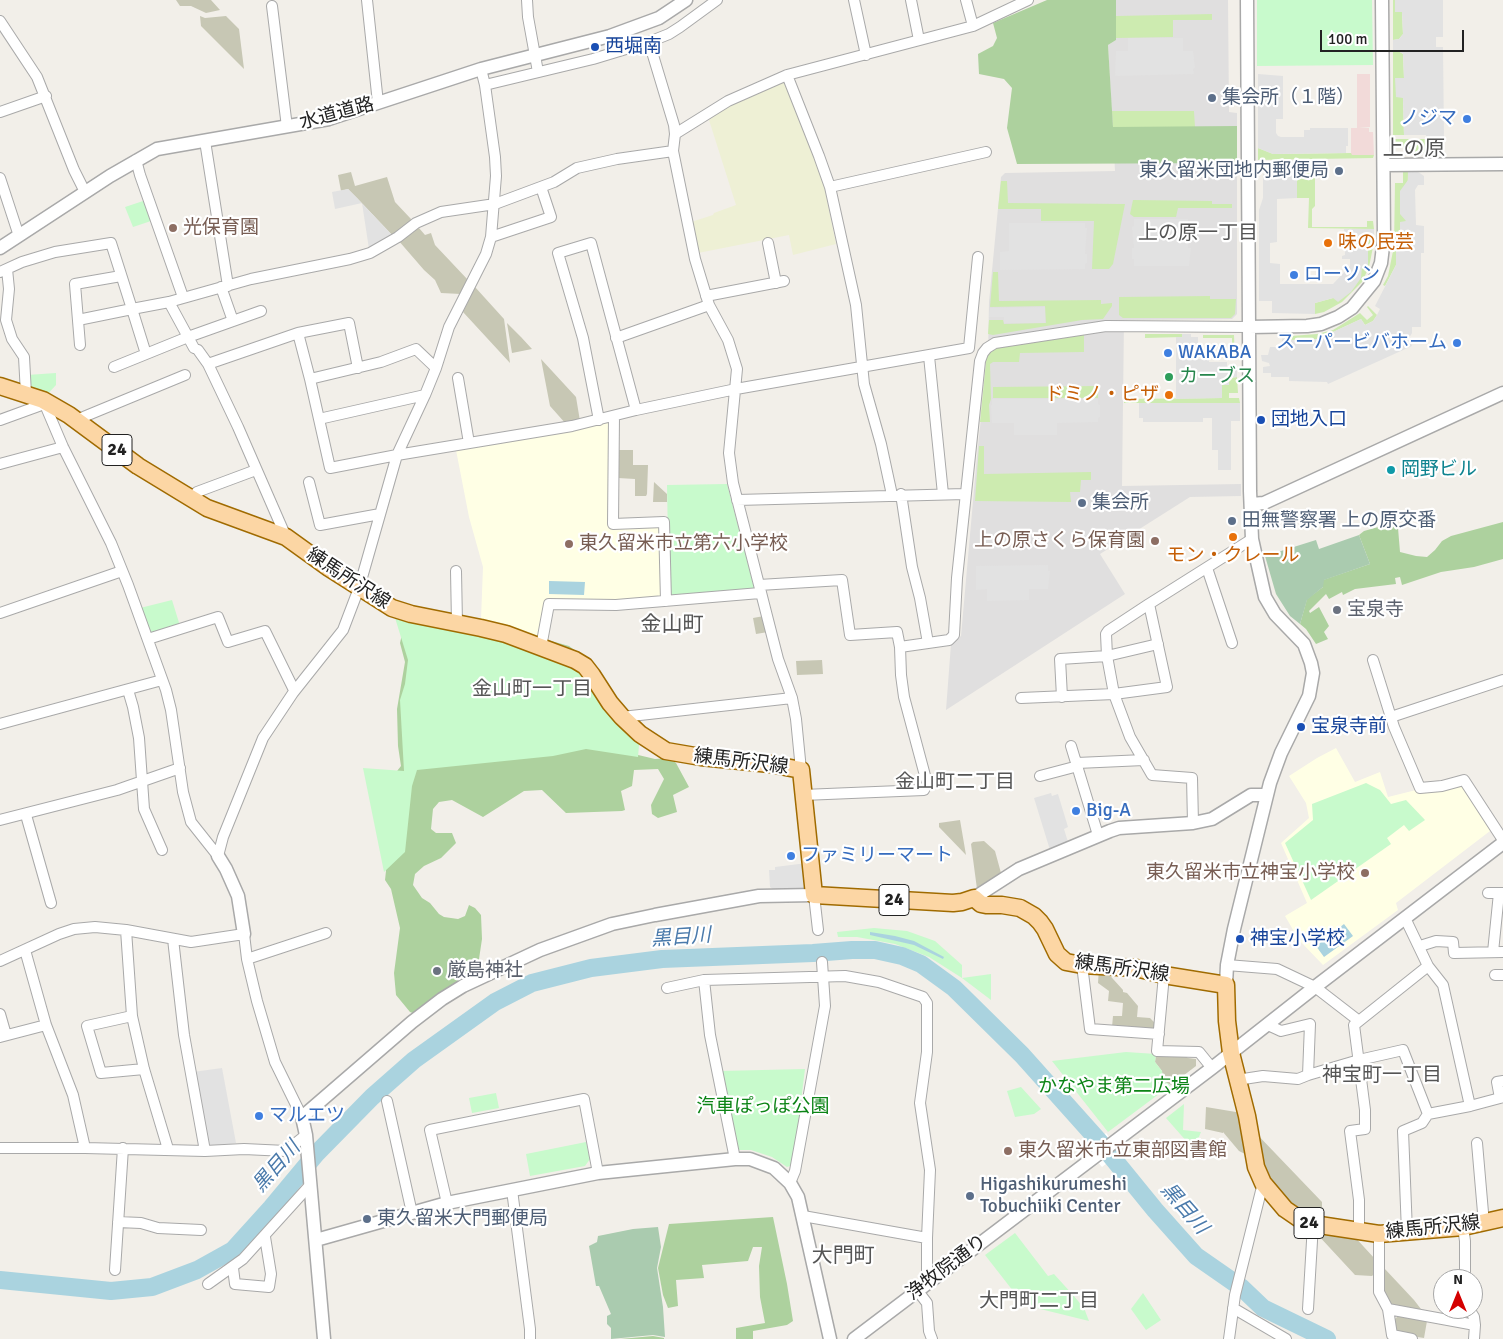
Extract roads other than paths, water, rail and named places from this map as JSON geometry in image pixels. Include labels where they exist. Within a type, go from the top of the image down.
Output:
[{"type":"main road","name":"練馬所沢線","points":[[0,386],[26,394],[76,420],[138,466],[207,508],[286,537],[359,588],[392,608],[411,614],[506,634],[575,660],[584,666],[622,717],[640,734],[666,751],[701,757],[770,764],[801,770],[814,895],[953,903],[974,898],[981,904],[1010,906],[1027,911],[1045,929],[1057,954],[1066,962],[1082,965],[1136,968],[1164,975],[1226,985],[1227,1021],[1231,1054],[1247,1116],[1256,1167],[1263,1183],[1286,1210],[1301,1220],[1314,1224],[1379,1234],[1463,1228],[1503,1218]]},
{"type":"street","points":[[367,0],[378,103]]},
{"type":"street","points":[[527,0],[538,72]]},
{"type":"street","name":"水道道路","points":[[0,248],[85,192],[157,149],[329,119],[481,69],[638,27],[659,18],[686,0]]},
{"type":"street","points":[[485,85],[593,59],[649,42],[669,34],[717,0]]},
{"type":"street","points":[[854,0],[866,55]]},
{"type":"street","points":[[911,0],[920,40]]},
{"type":"street","points":[[966,0],[972,26]]},
{"type":"street","points":[[675,134],[728,101],[787,75],[972,26],[1028,0]]},
{"type":"street","points":[[1226,985],[1227,965],[1234,929],[1267,794],[1281,753],[1309,696],[1313,673],[1304,644],[1275,614],[1265,597],[1252,539],[1247,0]]},
{"type":"street","points":[[900,647],[950,640],[954,635],[957,578],[980,361],[982,354],[995,343],[1106,326],[1307,326],[1321,324],[1338,317],[1352,308],[1365,294],[1374,281],[1381,263],[1384,247],[1382,0]]},
{"type":"street","points":[[272,6],[287,127]]},
{"type":"street","points":[[0,21],[37,77],[85,192]]},
{"type":"street","points":[[649,42],[674,125],[673,151],[695,259],[708,301],[730,345],[737,369],[729,453],[733,483],[778,659],[792,698],[801,770]]},
{"type":"street","points":[[218,856],[223,837],[263,738],[294,690],[343,630],[359,588],[397,455],[436,368],[449,327],[482,262],[491,237],[495,204],[495,156],[481,69]]},
{"type":"street","points":[[787,75],[830,187],[856,305],[864,384],[896,494],[920,598],[928,643]]},
{"type":"street","points":[[0,112],[46,96]]},
{"type":"street","points":[[205,141],[224,286],[233,321]]},
{"type":"street","points":[[78,320],[169,302],[224,286],[370,253],[398,237],[416,223],[441,212],[495,204],[554,182],[577,168],[617,159],[673,151]]},
{"type":"street","points":[[830,187],[986,152]]},
{"type":"street","points":[[136,160],[183,297]]},
{"type":"street","points":[[1384,165],[1503,164]]},
{"type":"street","points":[[0,178],[19,236]]},
{"type":"street","points":[[491,237],[551,217],[541,187]]},
{"type":"street","points":[[616,338],[708,301],[780,282],[768,243]]},
{"type":"street","points":[[26,394],[24,357],[12,339],[6,320],[9,289],[4,270],[22,262],[55,252],[111,244],[146,354]]},
{"type":"street","points":[[599,420],[583,338],[558,252],[591,244],[636,410]]},
{"type":"street","points":[[298,333],[330,468],[572,426],[636,410],[736,389],[969,348],[978,257]]},
{"type":"street","points":[[80,344],[75,284],[121,276]]},
{"type":"street","points":[[169,302],[188,337],[208,364],[286,537]]},
{"type":"street","points":[[114,367],[188,337],[261,311]]},
{"type":"street","points":[[208,364],[298,333],[349,323],[358,368]]},
{"type":"street","points":[[310,379],[402,356],[416,349],[436,368]]},
{"type":"street","points":[[928,356],[943,494]]},
{"type":"street","points":[[76,420],[185,375]]},
{"type":"street","points":[[458,378],[469,443]]},
{"type":"street","points":[[1251,504],[1264,503],[1503,393]]},
{"type":"street","points":[[319,419],[425,395]]},
{"type":"street","points":[[0,420],[43,402],[63,447],[93,505],[122,571],[148,639],[171,710],[183,792],[191,822],[218,856],[238,896],[247,958],[265,1030],[275,1062],[302,1117],[307,1138],[324,1339]]},
{"type":"street","points":[[614,416],[614,524],[664,522],[666,601]]},
{"type":"street","points":[[0,464],[63,447]]},
{"type":"street","points":[[192,499],[197,492],[256,470]]},
{"type":"street","points":[[309,482],[320,525],[380,514]]},
{"type":"street","points":[[737,500],[896,494],[965,494]]},
{"type":"street","points":[[1192,823],[1192,778],[1152,775],[1130,737],[1114,694],[1107,656],[1106,634],[1149,604],[1252,539]]},
{"type":"street","points":[[1206,568],[1232,643]]},
{"type":"street","points":[[0,613],[122,571]]},
{"type":"street","points":[[456,571],[457,623]]},
{"type":"street","points":[[541,647],[549,604],[616,605],[666,601],[842,580],[850,635],[897,632],[900,647],[900,675],[904,697],[927,783],[924,790],[803,794]]},
{"type":"street","points":[[1021,698],[1114,694],[1167,687],[1149,604]]},
{"type":"street","points":[[148,639],[218,617],[228,642],[265,631],[294,690]]},
{"type":"street","points":[[1062,697],[1060,659],[1107,656],[1158,644]]},
{"type":"street","points":[[1373,660],[1390,717],[1420,788],[1442,786],[1464,780],[1503,841]]},
{"type":"street","points":[[0,724],[162,680]]},
{"type":"street","points":[[1390,717],[1503,680]]},
{"type":"street","points":[[128,690],[139,738],[144,809],[162,850]]},
{"type":"street","points":[[622,717],[792,698]]},
{"type":"street","points":[[1071,746],[1098,835]]},
{"type":"street","points":[[1040,776],[1077,765],[1144,760]]},
{"type":"street","points":[[0,820],[26,815],[117,790],[180,768]]},
{"type":"street","points":[[974,898],[1019,869],[1098,835],[1119,828],[1192,823],[1212,819],[1251,795],[1267,794]]},
{"type":"street","points":[[26,815],[51,903]]},
{"type":"street","name":"浄牧院通り","points":[[854,1339],[1231,1054],[1503,841]]},
{"type":"street","points":[[1420,946],[1436,941],[1453,942],[1454,953],[1498,952],[1501,893],[1488,893]]},
{"type":"street","points":[[302,1117],[412,1022],[442,999],[463,986],[540,950],[612,924],[759,896],[814,895],[818,930]]},
{"type":"street","points":[[1406,918],[1428,966],[1444,986],[1470,1106]]},
{"type":"street","points":[[0,962],[59,934],[74,929],[95,927],[126,930],[191,942],[244,934]]},
{"type":"street","points":[[126,930],[132,1016],[144,1069],[168,1149]]},
{"type":"street","points":[[247,958],[326,933]]},
{"type":"street","points":[[173,939],[184,1035],[205,1151]]},
{"type":"street","points":[[26,950],[46,1025],[73,1096],[85,1148]]},
{"type":"street","points":[[790,1183],[795,1172],[825,1006],[821,976],[822,962]]},
{"type":"street","points":[[1082,965],[1090,1029],[1159,1034]]},
{"type":"street","points":[[1227,965],[1277,969],[1315,987],[1359,1021]]},
{"type":"street","points":[[1359,1232],[1359,1200],[1350,1131],[1365,1129],[1365,1110],[1354,1025],[1428,966]]},
{"type":"street","points":[[1164,975],[1157,1051],[1199,1052],[1212,1068]]},
{"type":"street","points":[[667,988],[704,980],[845,976],[879,982],[923,997],[927,1003],[927,1052],[920,1103],[930,1170],[927,1238],[922,1287],[927,1303],[929,1331],[932,1339]]},
{"type":"street","points":[[704,980],[710,1035],[735,1158]]},
{"type":"street","points":[[0,1014],[3,1036],[46,1025]]},
{"type":"street","points":[[132,1016],[87,1026],[101,1073],[144,1069]]},
{"type":"street","points":[[1268,1025],[1280,1031],[1310,1024],[1308,1075]]},
{"type":"street","points":[[1237,1080],[1263,1076],[1298,1079],[1359,1060],[1403,1050],[1428,1114]]},
{"type":"street","points":[[1407,1232],[1403,1131],[1422,1123],[1428,1114],[1500,1098],[1497,1082],[1503,1081]]},
{"type":"street","points":[[447,1203],[430,1130],[584,1099],[598,1173]]},
{"type":"street","points":[[387,1101],[412,1213]]},
{"type":"street","points":[[0,1148],[286,1151],[307,1138]]},
{"type":"street","points":[[1477,1143],[1484,1224]]},
{"type":"street","points":[[115,1270],[123,1148]]},
{"type":"street","points":[[316,1240],[447,1203],[598,1173],[735,1158],[750,1159],[774,1168],[790,1183],[798,1197],[830,1339]]},
{"type":"street","points":[[1229,1339],[1235,1295],[1263,1183]]},
{"type":"street","points":[[208,1284],[243,1260],[311,1184]]},
{"type":"street","points":[[512,1190],[530,1339]]},
{"type":"street","points":[[803,1216],[927,1238]]},
{"type":"street","points":[[118,1222],[141,1223],[158,1228],[201,1230]]},
{"type":"street","points":[[1308,1309],[1314,1224]]},
{"type":"street","points":[[1463,1228],[1465,1269]]},
{"type":"street","points":[[1379,1234],[1379,1292],[1388,1309],[1392,1335],[1412,1339]]},
{"type":"street","points":[[233,1268],[235,1284],[269,1287],[271,1274],[265,1237]]},
{"type":"street","points":[[1233,1308],[1286,1339]]},
{"type":"street","points":[[1388,1309],[1475,1325]]},
{"type":"street","points":[[1474,1319],[1476,1331],[1474,1339]]},
{"type":"water","points":[[549,581],[585,582],[584,595],[549,594]]},
{"type":"water","points":[[1344,924],[1353,936],[1324,957],[1316,946]]},
{"type":"water","points":[[870,932],[914,941],[944,957],[943,959],[914,945],[870,935]]},
{"type":"waterway","name":"黒目川","points":[[0,1280],[111,1291],[152,1287],[197,1270],[233,1250],[316,1154],[372,1097],[414,1060],[495,1002],[532,983],[591,968],[662,959],[875,950],[902,956],[921,964],[954,988],[1022,1055],[1098,1140],[1155,1210],[1196,1256],[1242,1288],[1263,1308],[1327,1339]]},
{"type":"place","name":"西堀南","points":[[595,47]]},
{"type":"place","name":"集会所（１階）","points":[[1212,98]]},
{"type":"place","name":"ノジマ","points":[[1467,119]]},
{"type":"place","name":"東久留米団地内郵便局","points":[[1339,171]]},
{"type":"place","name":"光保育園","points":[[173,228]]},
{"type":"place","name":"味の民芸","points":[[1328,243]]},
{"type":"place","name":"ローソン","points":[[1294,275]]},
{"type":"place","name":"スーパービバホーム","points":[[1457,343]]},
{"type":"place","name":"WAKABA","points":[[1168,353]]},
{"type":"place","name":"カーブス","points":[[1169,377]]},
{"type":"place","name":"ドミノ・ピザ","points":[[1169,395]]},
{"type":"place","name":"団地入口","points":[[1261,420]]},
{"type":"place","name":"岡野ビル","points":[[1391,470]]},
{"type":"place","name":"集会所","points":[[1082,503]]},
{"type":"place","name":"田無警察署 上の原交番","points":[[1232,521]]},
{"type":"place","name":"モン・クレール","points":[[1233,537]]},
{"type":"place","name":"上の原さくら保育園","points":[[1155,541]]},
{"type":"place","name":"東久留米市立第六小学校","points":[[569,544]]},
{"type":"place","name":"宝泉寺","points":[[1337,610]]},
{"type":"place","name":"宝泉寺前","points":[[1301,727]]},
{"type":"place","name":"Big-A","points":[[1076,811]]},
{"type":"place","name":"ファミリーマート","points":[[791,856]]},
{"type":"place","name":"東久留米市立神宝小学校","points":[[1365,873]]},
{"type":"place","name":"神宝小学校","points":[[1240,939]]},
{"type":"place","name":"厳島神社","points":[[437,971]]},
{"type":"place","name":"マルエツ","points":[[259,1116]]},
{"type":"place","name":"東久留米市立東部図書館","points":[[1008,1151]]},
{"type":"place","name":"Higashikurumeshi Tobuchiiki Center","points":[[970,1196]]},
{"type":"place","name":"東久留米大門郵便局","points":[[367,1219]]},
{"type":"district","name":"上の原","points":[[1414,149]]},
{"type":"district","name":"上の原一丁目","points":[[1198,234]]},
{"type":"district","name":"金山町","points":[[672,625]]},
{"type":"district","name":"金山町一丁目","points":[[532,690]]},
{"type":"district","name":"金山町二丁目","points":[[955,783]]},
{"type":"district","name":"神宝町一丁目","points":[[1382,1076]]},
{"type":"district","name":"大門町","points":[[843,1256]]},
{"type":"district","name":"大門町二丁目","points":[[1039,1302]]},
{"type":"park label","name":"かなやま第二広場","points":[[1114,1087]]},
{"type":"park label","name":"汽車ぽっぽ公園","points":[[763,1107]]}]
